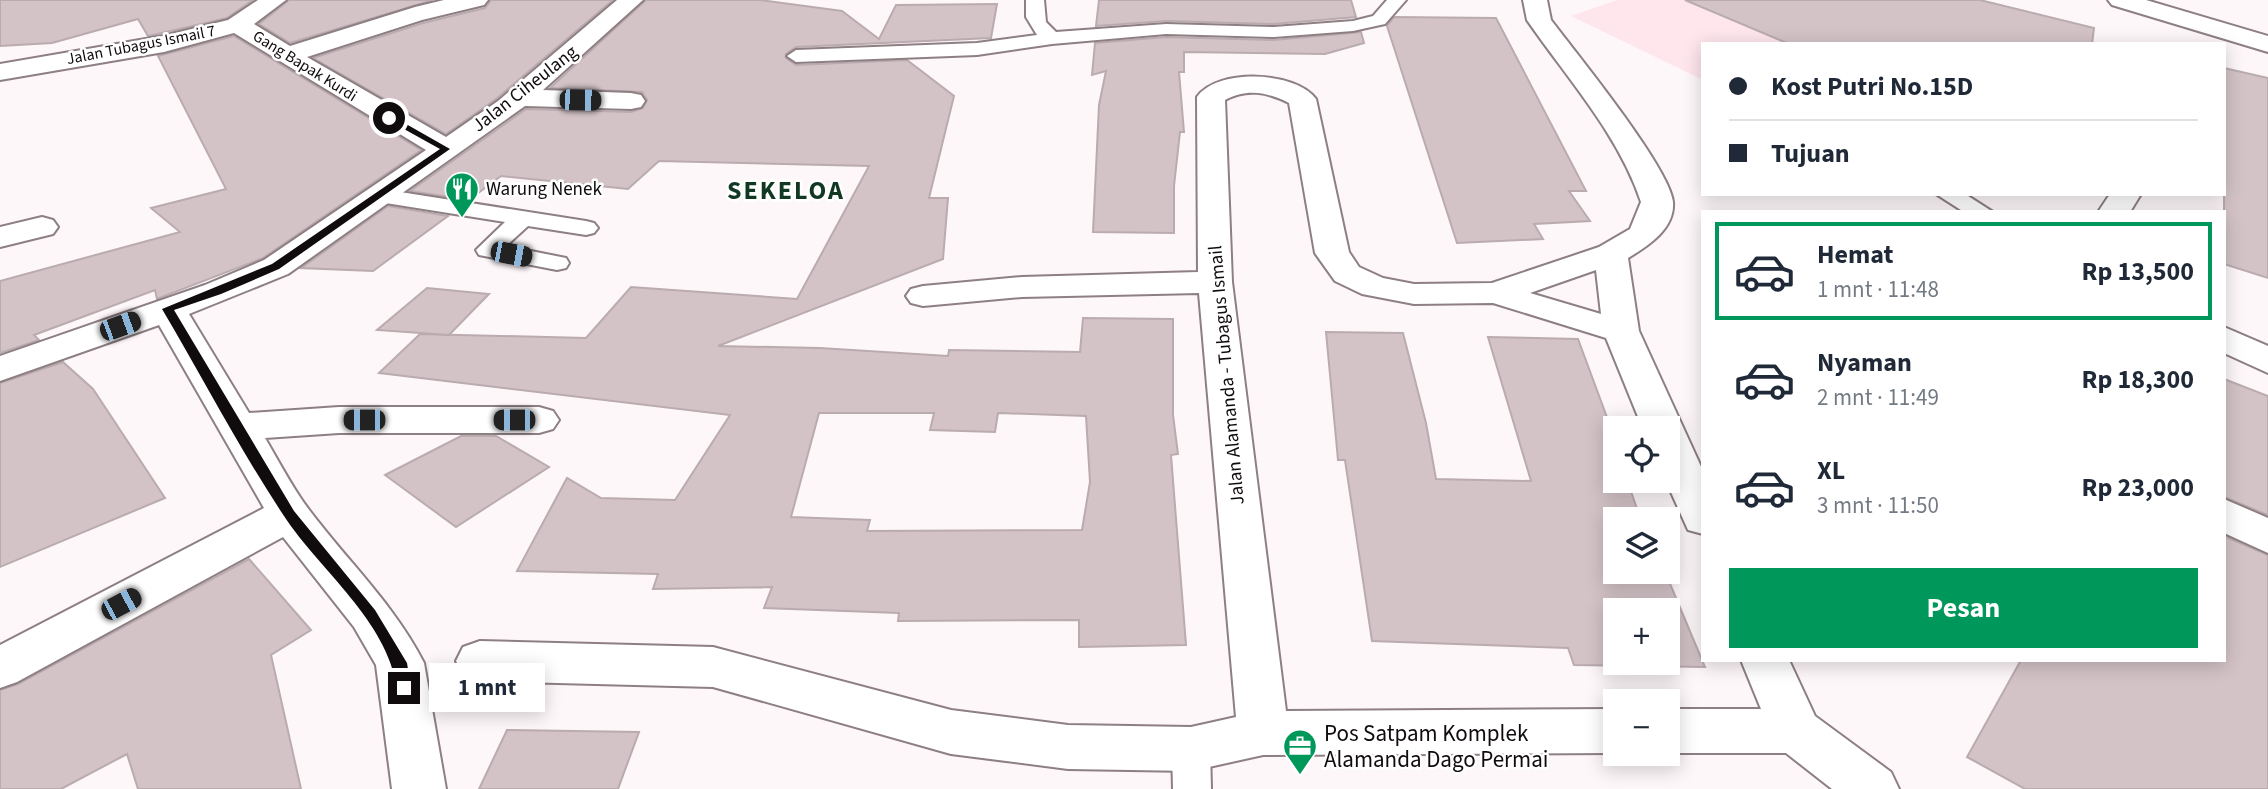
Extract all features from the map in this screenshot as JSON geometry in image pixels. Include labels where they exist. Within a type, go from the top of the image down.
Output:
[{"type":"street","name":"Jalan Tubagus Ismail 7","points":[[0,72],[164,44],[237,25],[274,0]]},
{"type":"street","points":[[286,56],[415,14],[476,0]]},
{"type":"street","name":"Jalan Ciheulang","points":[[0,369],[217,292],[276,267],[519,98],[631,0]]},
{"type":"street","name":"Jalan Alamanda - Tubagus Ismail","points":[[1495,293],[1611,254],[1642,236],[1653,219],[1657,202],[1647,174],[1632,148],[1539,20],[1535,0]]},
{"type":"street","points":[[2120,0],[2268,44]]},
{"type":"street","name":"Gang Bapak Kurdi","points":[[237,25],[446,149]]},
{"type":"street","name":"Jalan Alamanda - Tubagus Ismail","points":[[1263,733],[1216,282],[1211,97],[1225,88],[1252,82],[1279,85],[1302,99],[1332,253],[1347,274],[1374,287],[1414,294],[1495,293],[1620,331]]},
{"type":"street","points":[[519,98],[631,101]]},
{"type":"street","points":[[0,237],[41,227]]},
{"type":"street","points":[[1611,254],[1620,331],[1657,416]]},
{"type":"street","points":[[923,296],[1022,287],[1216,282]]},
{"type":"street","points":[[168,309],[289,514],[370,614],[400,663],[419,789]]},
{"type":"street","points":[[2226,339],[2268,361]]},
{"type":"street","points":[[240,427],[339,420],[539,420]]},
{"type":"street","points":[[1680,466],[1701,514]]},
{"type":"street","points":[[0,668],[289,514]]},
{"type":"street","points":[[2226,515],[2268,537]]},
{"type":"street","points":[[480,661],[713,667],[951,732],[1068,747],[1192,769],[1263,733],[1603,731]]},
{"type":"street","points":[[1766,662],[1796,731],[1872,789]]},
{"type":"street","points":[[1680,731],[1796,731]]},
{"type":"lane","points":[[1035,0],[1034,18],[1039,28],[1052,38]]},
{"type":"lane","points":[[796,56],[977,49],[1052,38],[1166,29],[1274,32],[1353,26],[1379,20],[1396,0]]},
{"type":"lane","points":[[381,196],[586,228]]},
{"type":"lane","points":[[1951,196],[1978,210]]},
{"type":"lane","points":[[523,218],[488,250],[557,263]]},
{"type":"shaded area","points":[[1617,0],[1828,0],[1944,42],[1701,42],[1701,79],[1571,16]]},
{"type":"building","points":[[0,0],[253,0],[227,18],[148,36],[138,19],[52,43],[0,46]]},
{"type":"building","points":[[289,0],[433,0],[290,43],[259,24]]},
{"type":"building","points":[[491,0],[613,0],[496,99],[446,134],[313,58],[423,23],[485,8]]},
{"type":"building","points":[[646,0],[760,0],[842,11],[879,39],[896,5],[997,4],[991,38],[796,47],[786,54],[786,58],[796,65],[907,60],[954,96],[929,198],[948,198],[943,259],[718,346],[820,348],[948,356],[949,350],[1080,352],[1083,318],[1173,319],[1173,415],[1178,454],[1171,455],[1186,645],[1079,647],[1079,620],[898,621],[899,613],[764,608],[772,587],[653,589],[658,574],[517,571],[567,478],[601,498],[675,500],[730,415],[379,373],[420,334],[586,338],[631,287],[797,299],[869,166],[659,161],[628,189],[501,176],[469,200],[410,191],[526,109],[631,112],[643,108],[647,100],[642,92],[550,88]],"holes":[[[819,413],[934,413],[930,430],[995,432],[998,413],[1086,416],[1090,482],[1082,530],[867,531],[870,520],[791,517]]]},
{"type":"building","points":[[1099,0],[1351,0],[1356,17],[1274,24],[1166,21],[1096,26]]},
{"type":"building","points":[[1685,0],[1980,0],[2094,28],[2092,42],[1784,42]]},
{"type":"building","points":[[1394,17],[1496,18],[1586,191],[1569,191],[1590,221],[1534,224],[1543,239],[1457,243],[1387,26]]},
{"type":"building","points":[[1361,32],[1364,43],[1325,54],[1184,52],[1184,72],[1179,72],[1184,132],[1180,132],[1174,186],[1174,233],[1093,232],[1099,105],[1106,71],[1092,75],[1095,43],[1166,37],[1274,40]]},
{"type":"building","points":[[234,36],[421,150],[263,258],[157,299],[155,290],[34,335],[39,340],[0,353],[0,281],[180,232],[151,208],[226,189],[158,56]]},
{"type":"building","points":[[2226,68],[2268,78],[2268,278],[2226,265]]},
{"type":"building","points":[[388,206],[448,216],[373,271],[301,268]]},
{"type":"building","points":[[427,288],[489,294],[449,335],[377,330]]},
{"type":"building","points":[[1326,332],[1403,333],[1426,423],[1436,479],[1531,481],[1488,337],[1578,339],[1606,416],[1603,416],[1603,493],[1631,493],[1636,507],[1603,507],[1603,584],[1670,584],[1676,598],[1603,598],[1603,665],[1574,665],[1568,648],[1372,641],[1345,460],[1338,460]]},
{"type":"building","points":[[63,362],[93,389],[165,498],[0,567],[0,383]]},
{"type":"building","points":[[2226,380],[2268,396],[2268,515],[2226,498]]},
{"type":"building","points":[[461,436],[496,436],[549,467],[456,527],[385,475]]},
{"type":"building","points":[[2226,537],[2268,555],[2268,789],[2025,789],[1967,757],[2020,662],[2226,662]]},
{"type":"building","points":[[249,559],[311,630],[271,655],[301,789],[138,789],[127,754],[61,789],[0,789],[0,690],[18,684]]},
{"type":"building","points":[[1680,608],[1701,662],[1705,667],[1680,667]]},
{"type":"building","points":[[507,730],[639,732],[618,789],[479,789]]},
{"type":"waterway","points":[[249,26],[290,0]]},
{"type":"place","name":"Warung Nenek","points":[[462,219]]},
{"type":"place","name":"Pos Satpam Komplek Alamanda Dago Permai","points":[[1300,776]]},
{"type":"district","name":"SEKELOA","points":[[786,190]]},
{"type":"route","points":[[389,118],[446,149],[276,267],[168,309],[289,514],[370,614],[400,663],[404,688]]}]
